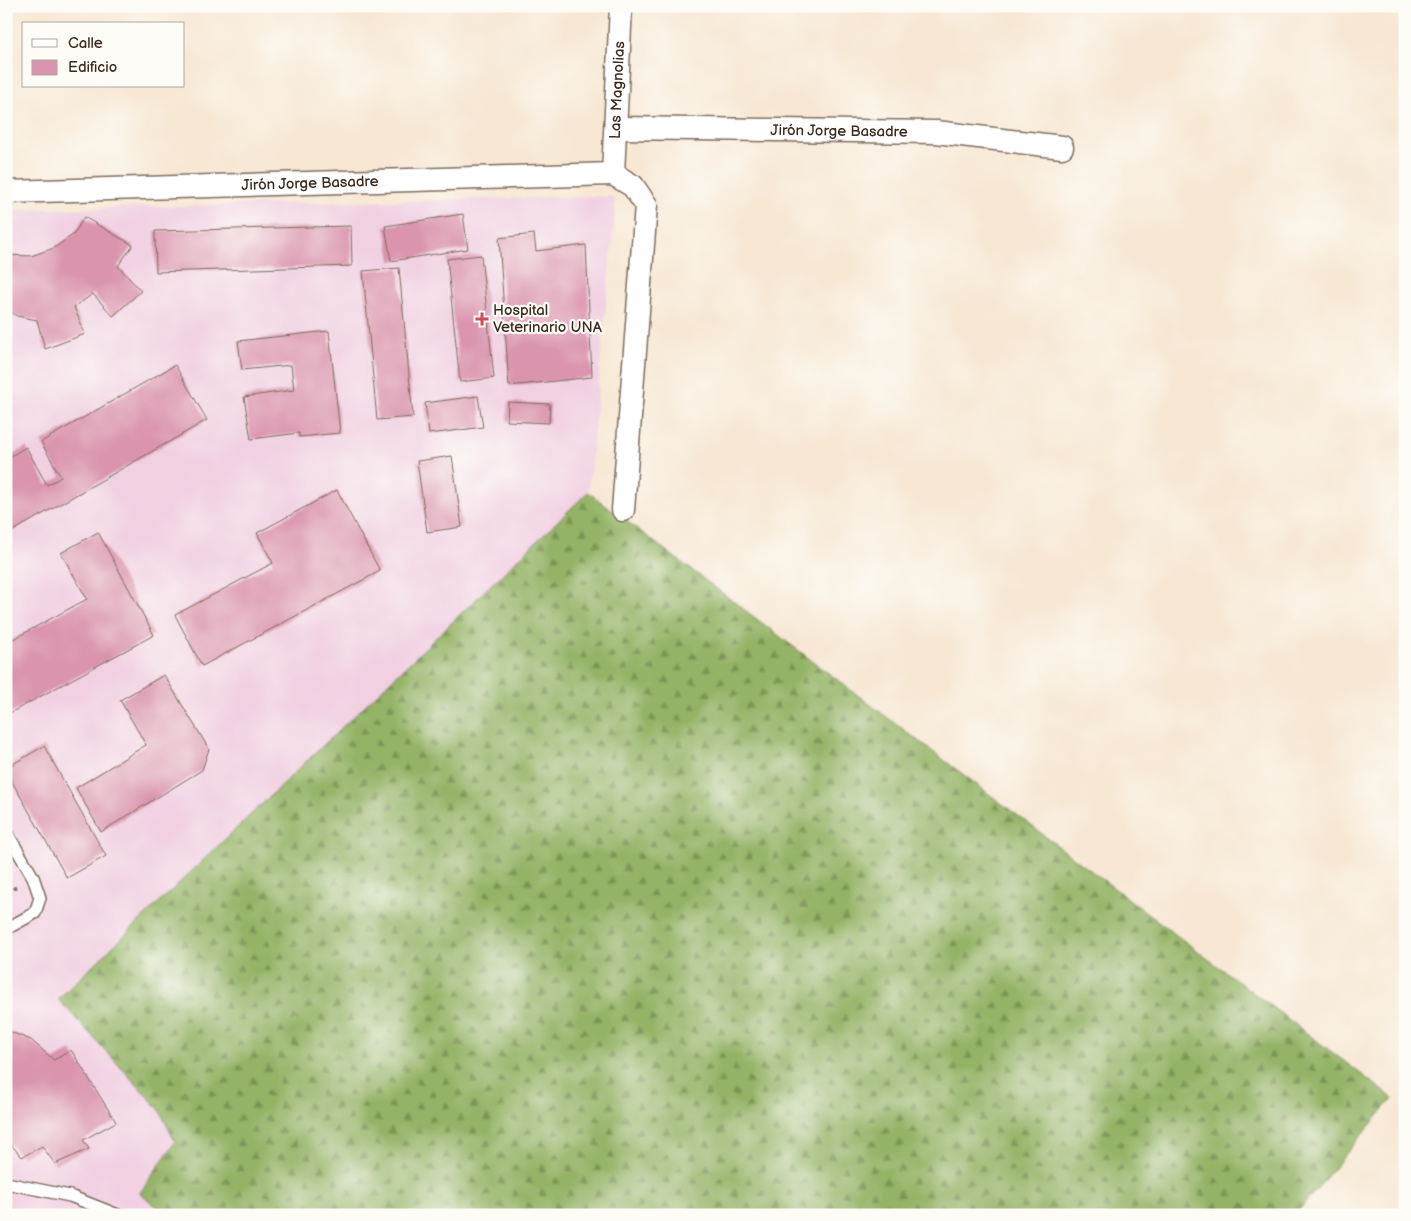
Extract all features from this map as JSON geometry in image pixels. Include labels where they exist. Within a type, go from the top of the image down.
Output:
[{"type":"street","name":"Las Magnolias","points":[[613,174],[617,128],[621,6]]},
{"type":"street","name":"Jirón Jorge Basadre","points":[[617,128],[936,132],[1062,146]]},
{"type":"street","name":"Jirón Jorge Basadre","points":[[6,192],[613,174]]},
{"type":"street","points":[[613,174],[633,186],[646,206],[623,510]]},
{"type":"lane","points":[[6,831],[33,877],[40,898],[35,913],[6,929]]},
{"type":"lane","points":[[6,1182],[70,1196],[118,1215]]},
{"type":"lane","points":[[6,1208],[9,1215]]},
{"type":"shaded area","points":[[612,196],[615,202],[615,213],[588,492],[1393,1098],[1295,1215],[6,1215],[6,210]]},
{"type":"green space","points":[[588,492],[1393,1098],[1295,1215],[167,1215],[140,1193],[175,1142],[159,1109],[58,999]]},
{"type":"building","points":[[463,214],[468,249],[391,261],[385,226]]},
{"type":"building","points":[[84,217],[133,245],[118,266],[141,291],[113,316],[93,294],[74,307],[85,334],[45,349],[37,320],[17,316],[8,310],[6,255],[31,256],[54,248],[74,234]]},
{"type":"building","points":[[351,226],[352,266],[156,272],[155,231]]},
{"type":"building","points":[[534,234],[536,251],[586,245],[592,377],[509,386],[499,238]]},
{"type":"building","points":[[481,255],[494,378],[460,382],[447,259]]},
{"type":"building","points":[[399,268],[413,417],[377,420],[363,271]]},
{"type":"building","points":[[329,331],[340,433],[299,437],[299,433],[251,439],[244,397],[294,390],[291,365],[242,370],[238,341]]},
{"type":"building","points":[[175,365],[207,420],[6,535],[6,459],[26,447],[47,485],[61,477],[41,442]]},
{"type":"building","points":[[478,396],[483,427],[429,434],[425,403]]},
{"type":"building","points":[[508,402],[550,404],[549,423],[507,421]]},
{"type":"building","points":[[452,456],[462,527],[427,532],[417,461]]},
{"type":"building","points":[[337,490],[380,571],[202,666],[175,615],[273,563],[257,533]]},
{"type":"building","points":[[98,532],[154,635],[6,715],[6,643],[87,599],[61,553]]},
{"type":"building","points":[[164,675],[209,749],[202,770],[101,832],[76,788],[146,745],[120,700]]},
{"type":"building","points":[[44,746],[106,856],[67,878],[6,771],[6,768]]},
{"type":"building","points":[[6,1030],[31,1040],[54,1060],[71,1050],[116,1122],[83,1140],[89,1149],[55,1164],[42,1146],[22,1157],[6,1139]]},
{"type":"place","name":"Hospital Veterinario UNA","points":[[482,319]]}]
